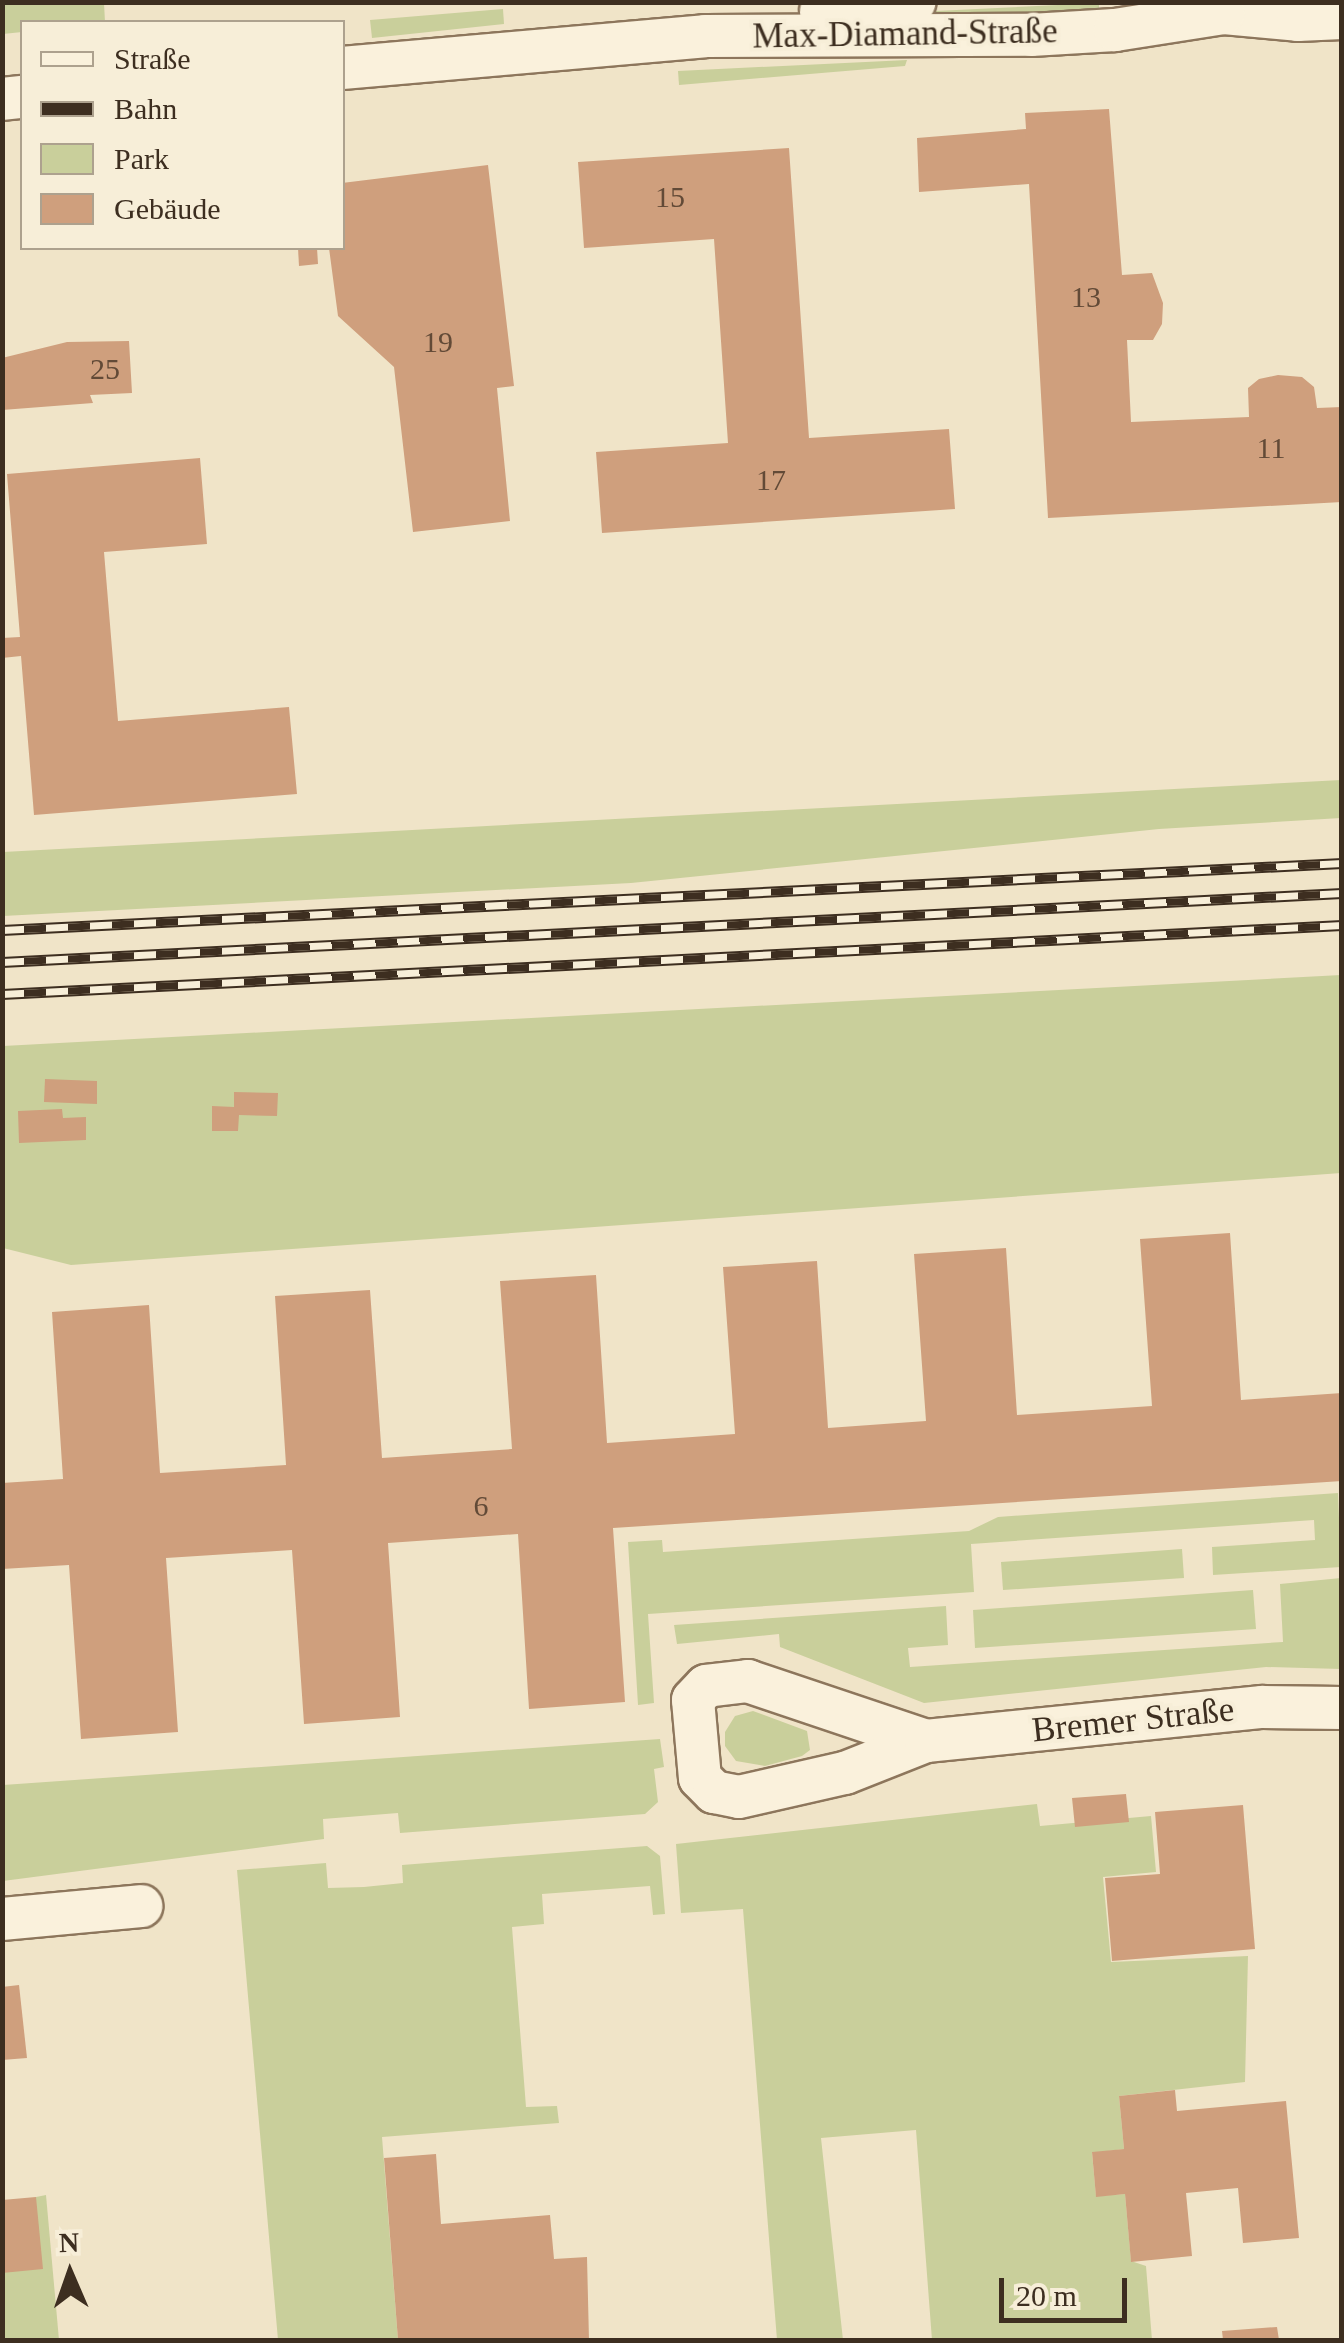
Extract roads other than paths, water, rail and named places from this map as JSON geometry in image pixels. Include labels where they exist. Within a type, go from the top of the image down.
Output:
[{"type":"street","name":"Max-Diamand-Straße","points":[[705,36],[831,9],[914,2]]},
{"type":"street","name":"Max-Diamand-Straße","points":[[345,68],[705,36],[1031,35],[1147,27],[1213,6],[1342,18]]},
{"type":"street","name":"Bremer Straße","points":[[926,1741],[748,1681],[706,1686],[693,1700],[700,1778],[714,1792],[739,1796],[845,1773],[926,1741],[1262,1707],[1342,1708]]},
{"type":"street","points":[[2,1920],[141,1906]]},
{"type":"railway","points":[[2,930],[1342,863]]},
{"type":"railway","points":[[2,962],[1342,893]]},
{"type":"railway","points":[[2,994],[1342,925]]}]
